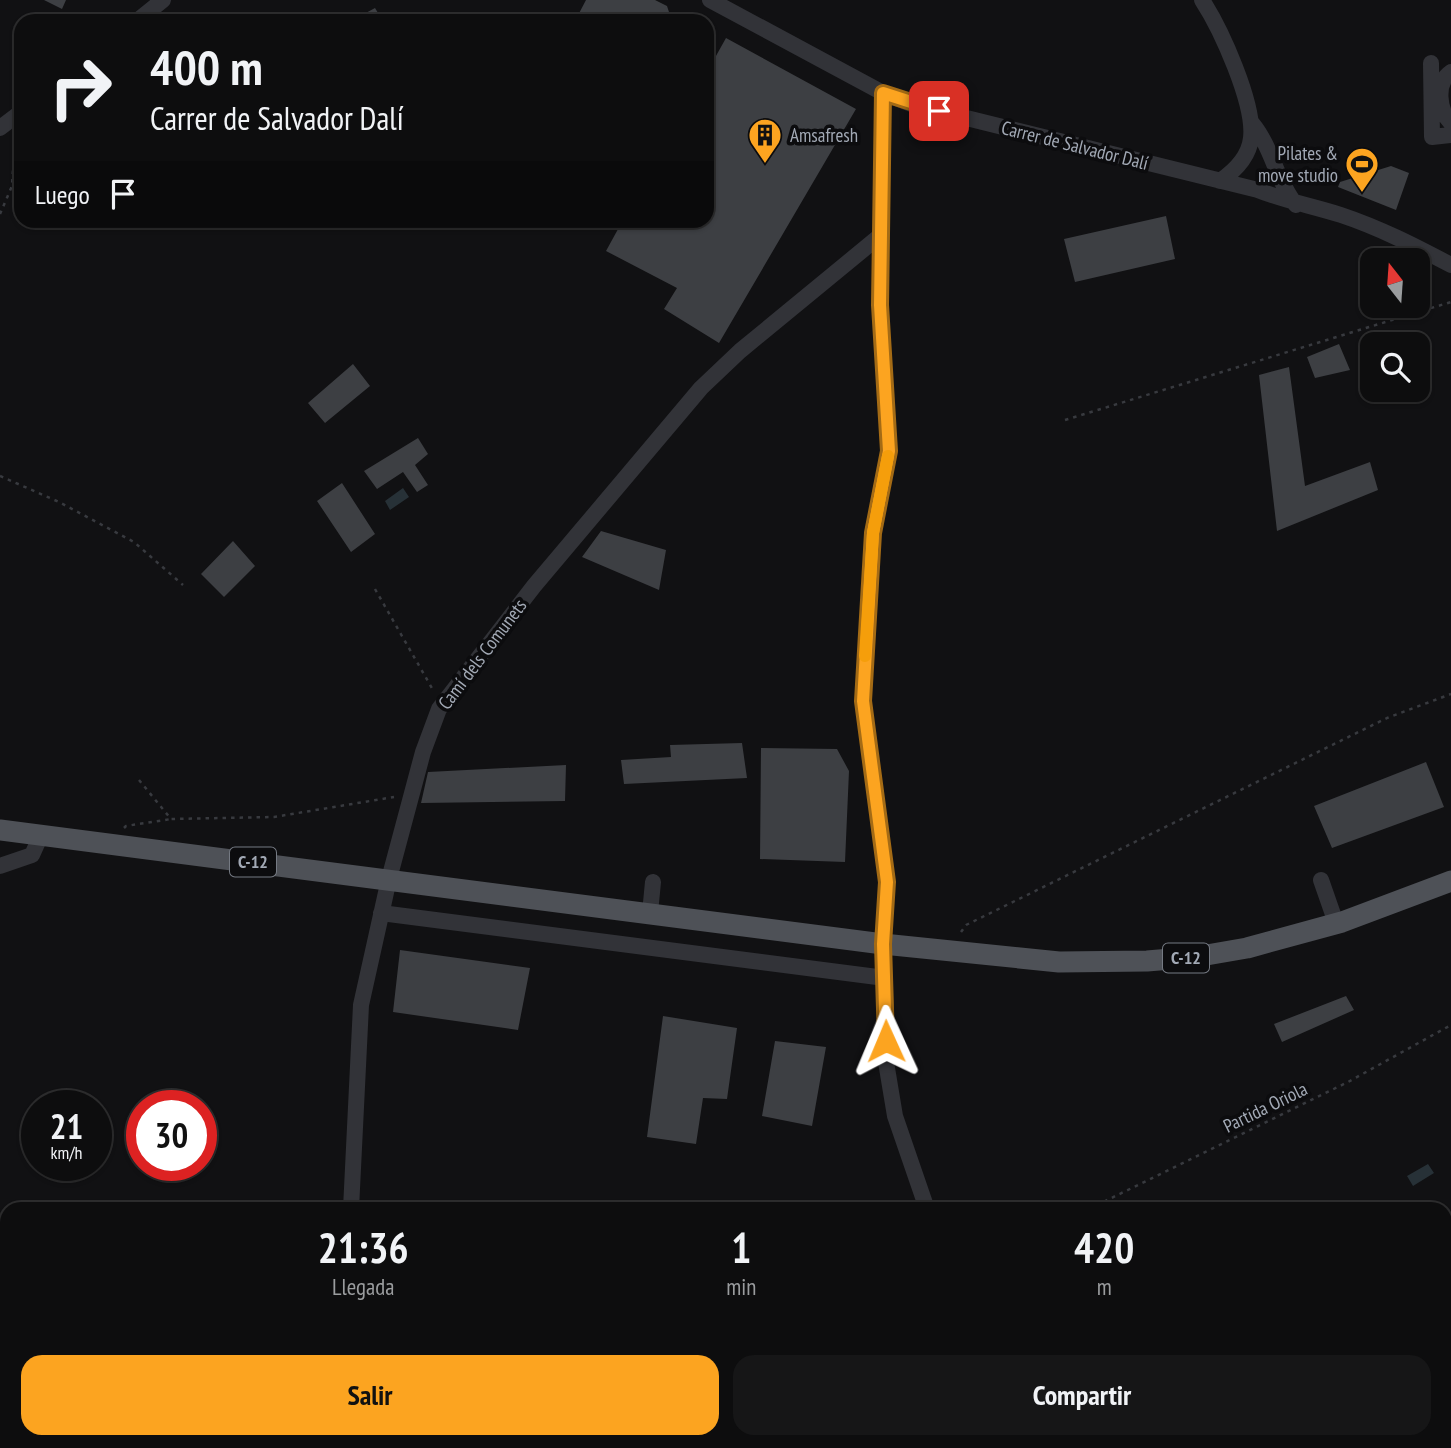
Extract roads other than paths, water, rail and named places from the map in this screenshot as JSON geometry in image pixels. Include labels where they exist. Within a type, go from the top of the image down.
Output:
[{"type":"main road","name":"C-12","points":[[0,830],[883,944],[1059,962],[1159,960],[1247,948],[1336,923],[1451,881]]},
{"type":"street","points":[[145,14],[163,0]]},
{"type":"street","name":"Carrer de Salvador Dalí","points":[[710,0],[883,93],[914,104],[1258,190],[1296,205],[1320,208],[1391,234],[1451,265]]},
{"type":"street","points":[[1202,0],[1213,17],[1238,75],[1252,123],[1264,138],[1287,193],[1296,205]]},
{"type":"street","points":[[1431,63],[1432,137],[1451,135]]},
{"type":"street","points":[[1449,75],[1440,88],[1443,109],[1451,123]]},
{"type":"street","points":[[883,93],[880,305],[889,451],[873,533],[863,701],[887,882],[883,944],[886,1062],[895,1116],[925,1202]]},
{"type":"street","points":[[1220,181],[1234,172],[1247,153],[1252,123]]},
{"type":"street","name":"Camí dels Comunets","points":[[351,1202],[361,1005],[411,794],[423,752],[442,705],[534,586],[701,388],[740,351],[881,235]]},
{"type":"street","points":[[0,866],[32,855],[41,835]]},
{"type":"street","points":[[1321,880],[1336,923]]},
{"type":"street","points":[[650,913],[653,882]]},
{"type":"street","points":[[381,913],[885,978]]},
{"type":"place","name":"Amsafresh","points":[[765,165]]},
{"type":"place","name":"Pilates & move studio","points":[[1362,194]]}]
